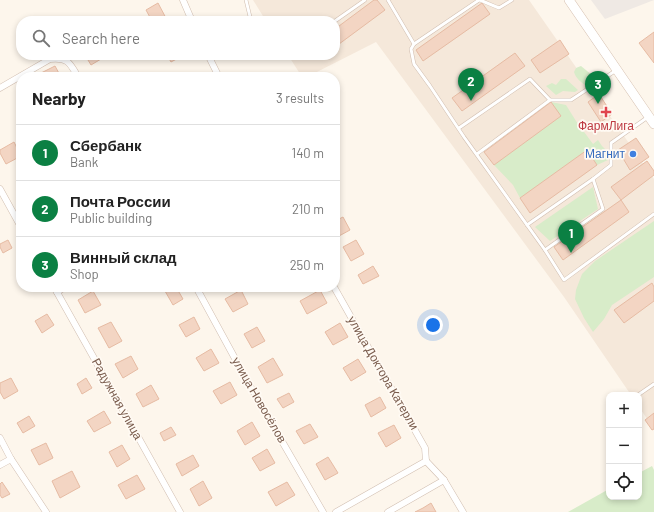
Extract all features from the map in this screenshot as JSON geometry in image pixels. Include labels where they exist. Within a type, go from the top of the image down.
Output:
[{"type":"street","points":[[182,0],[190,16]]},
{"type":"street","points":[[569,0],[652,120]]},
{"type":"street","points":[[28,72],[48,60]]},
{"type":"street","points":[[65,60],[70,64],[75,72]]},
{"type":"street","points":[[210,60],[216,72]]},
{"type":"street","points":[[0,88],[16,79]]},
{"type":"street","points":[[0,189],[16,218]]},
{"type":"street","name":"Радужная улица","points":[[56,292],[110,385],[180,512]]},
{"type":"street","name":"улица Новосёлов","points":[[199,292],[250,386],[323,512]]},
{"type":"street","name":"улица Доктора Катерли","points":[[337,292],[425,448],[426,461]]},
{"type":"street","points":[[0,438],[11,459],[46,512]]},
{"type":"street","points":[[0,465],[11,459]]},
{"type":"street","points":[[336,512],[426,461],[444,480],[463,512]]},
{"type":"street","points":[[388,512],[444,480]]},
{"type":"lane","points":[[246,0],[250,16]]},
{"type":"lane","points":[[340,18],[365,0]]},
{"type":"lane","points":[[388,0],[414,44]]},
{"type":"lane","points":[[512,0],[499,8],[480,0],[414,44],[411,49],[414,64],[545,250],[564,280],[654,214]]},
{"type":"lane","points":[[477,154],[550,100],[571,100],[617,70]]},
{"type":"lane","points":[[459,128],[530,79],[550,100]]},
{"type":"lane","points":[[527,225],[611,165],[611,143],[652,120]]},
{"type":"lane","points":[[545,250],[603,209],[593,179]]},
{"type":"lane","points":[[642,392],[654,384]]},
{"type":"shaded area","points":[[253,0],[529,0],[654,179],[654,429],[642,411],[642,392],[629,392],[564,297],[376,42],[317,72],[299,72],[291,60],[340,60],[340,16],[263,16]]},
{"type":"shaded area","points":[[591,0],[654,0],[605,19]]},
{"type":"green space","points":[[581,66],[598,80],[588,87],[578,79],[574,72],[576,68]]},
{"type":"green space","points":[[561,79],[566,79],[578,90],[575,92],[563,91],[556,95],[546,86],[552,83],[556,85]]},
{"type":"green space","points":[[551,102],[566,105],[593,144],[598,140],[608,152],[608,160],[597,165],[587,150],[520,198],[513,185],[494,165],[560,116]]},
{"type":"green space","points":[[593,187],[598,209],[550,241],[535,227]]},
{"type":"green space","points":[[654,221],[654,277],[612,305],[604,319],[593,332],[575,299],[576,290],[582,274],[595,261]]},
{"type":"green space","points":[[652,466],[654,470],[654,512],[568,512],[606,491],[606,500],[642,500],[642,471]]},
{"type":"building","points":[[374,0],[377,0],[385,10],[340,43],[340,25]]},
{"type":"building","points":[[158,3],[165,16],[149,16],[146,10]]},
{"type":"building","points":[[482,3],[490,14],[423,61],[416,50]]},
{"type":"building","points":[[654,32],[654,63],[639,43]]},
{"type":"building","points":[[560,40],[569,54],[540,73],[531,60]]},
{"type":"building","points":[[515,53],[525,66],[462,111],[452,98]]},
{"type":"building","points":[[88,60],[99,60],[91,65]]},
{"type":"building","points":[[55,66],[58,72],[43,72]]},
{"type":"building","points":[[599,94],[612,114],[601,122],[588,102]]},
{"type":"building","points":[[551,102],[561,116],[494,165],[484,152]]},
{"type":"building","name":"Магнит","points":[[636,138],[649,157],[630,170],[618,150]]},
{"type":"building","points":[[14,142],[16,146],[16,159],[6,164],[0,150]]},
{"type":"building","points":[[587,150],[597,165],[530,213],[520,198]]},
{"type":"building","points":[[647,161],[654,171],[654,175],[621,200],[611,187]]},
{"type":"building","points":[[621,200],[629,212],[563,260],[554,247]]},
{"type":"building","points":[[343,217],[350,230],[340,235],[340,218]]},
{"type":"building","points":[[8,240],[12,248],[3,253],[0,244]]},
{"type":"building","points":[[356,240],[364,254],[351,261],[343,247]]},
{"type":"building","points":[[373,266],[379,276],[363,284],[358,275]]},
{"type":"building","points":[[652,283],[654,287],[654,301],[624,323],[614,310]]},
{"type":"building","points":[[94,292],[101,305],[85,313],[78,300]]},
{"type":"building","points":[[166,292],[179,292],[183,299],[173,305]]},
{"type":"building","points":[[237,292],[242,292],[248,304],[233,312],[225,299]]},
{"type":"building","points":[[316,292],[321,292],[327,303],[307,314],[300,301]]},
{"type":"building","points":[[47,314],[54,325],[42,333],[35,321]]},
{"type":"building","points":[[194,317],[200,329],[186,337],[179,325]]},
{"type":"building","points":[[111,322],[122,341],[109,348],[98,328]]},
{"type":"building","points":[[340,323],[348,337],[333,345],[325,332]]},
{"type":"building","points":[[257,327],[265,341],[252,348],[244,334]]},
{"type":"building","points":[[211,349],[219,363],[204,371],[196,358]]},
{"type":"building","points":[[131,356],[138,369],[123,378],[115,364]]},
{"type":"building","points":[[273,358],[283,375],[267,383],[258,367]]},
{"type":"building","points":[[358,359],[366,372],[351,381],[343,368]]},
{"type":"building","points":[[11,378],[18,391],[4,399],[0,392],[0,383]]},
{"type":"building","points":[[86,378],[92,388],[82,394],[77,384]]},
{"type":"building","points":[[230,382],[237,395],[221,404],[213,391]]},
{"type":"building","points":[[151,385],[159,399],[143,407],[136,394]]},
{"type":"building","points":[[289,393],[294,402],[283,408],[277,399]]},
{"type":"building","points":[[380,397],[386,408],[371,417],[365,405]]},
{"type":"building","points":[[104,411],[111,423],[94,432],[87,421]]},
{"type":"building","points":[[654,413],[654,429],[652,430],[645,420]]},
{"type":"building","points":[[29,416],[35,426],[23,433],[17,423]]},
{"type":"building","points":[[252,422],[260,436],[245,445],[237,431]]},
{"type":"building","points":[[310,424],[318,437],[304,444],[296,431]]},
{"type":"building","points":[[394,425],[401,438],[386,447],[378,433]]},
{"type":"building","points":[[171,427],[176,435],[164,441],[160,433]]},
{"type":"building","points":[[46,443],[53,458],[39,465],[31,450]]},
{"type":"building","points":[[122,445],[130,459],[117,467],[109,452]]},
{"type":"building","points":[[267,449],[275,463],[260,471],[252,458]]},
{"type":"building","points":[[193,455],[199,466],[182,476],[176,464]]},
{"type":"building","points":[[328,457],[338,473],[325,480],[316,464]]},
{"type":"building","points":[[72,471],[80,487],[60,498],[52,481]]},
{"type":"building","points":[[137,475],[145,489],[126,499],[118,485]]},
{"type":"building","points":[[203,481],[212,498],[199,506],[190,489]]},
{"type":"building","points":[[2,482],[10,494],[2,498],[0,495],[0,484]]},
{"type":"building","points":[[287,482],[295,495],[276,506],[268,492]]},
{"type":"building","points":[[431,503],[436,512],[415,512],[423,508]]},
{"type":"place","name":"Почта России","points":[[471,101]]},
{"type":"place","name":"Винный склад","points":[[598,104]]},
{"type":"place","name":"ФармЛига","points":[[606,112]]},
{"type":"place","name":"Магнит","points":[[633,154]]},
{"type":"place","name":"Сбербанк","points":[[571,253]]}]
